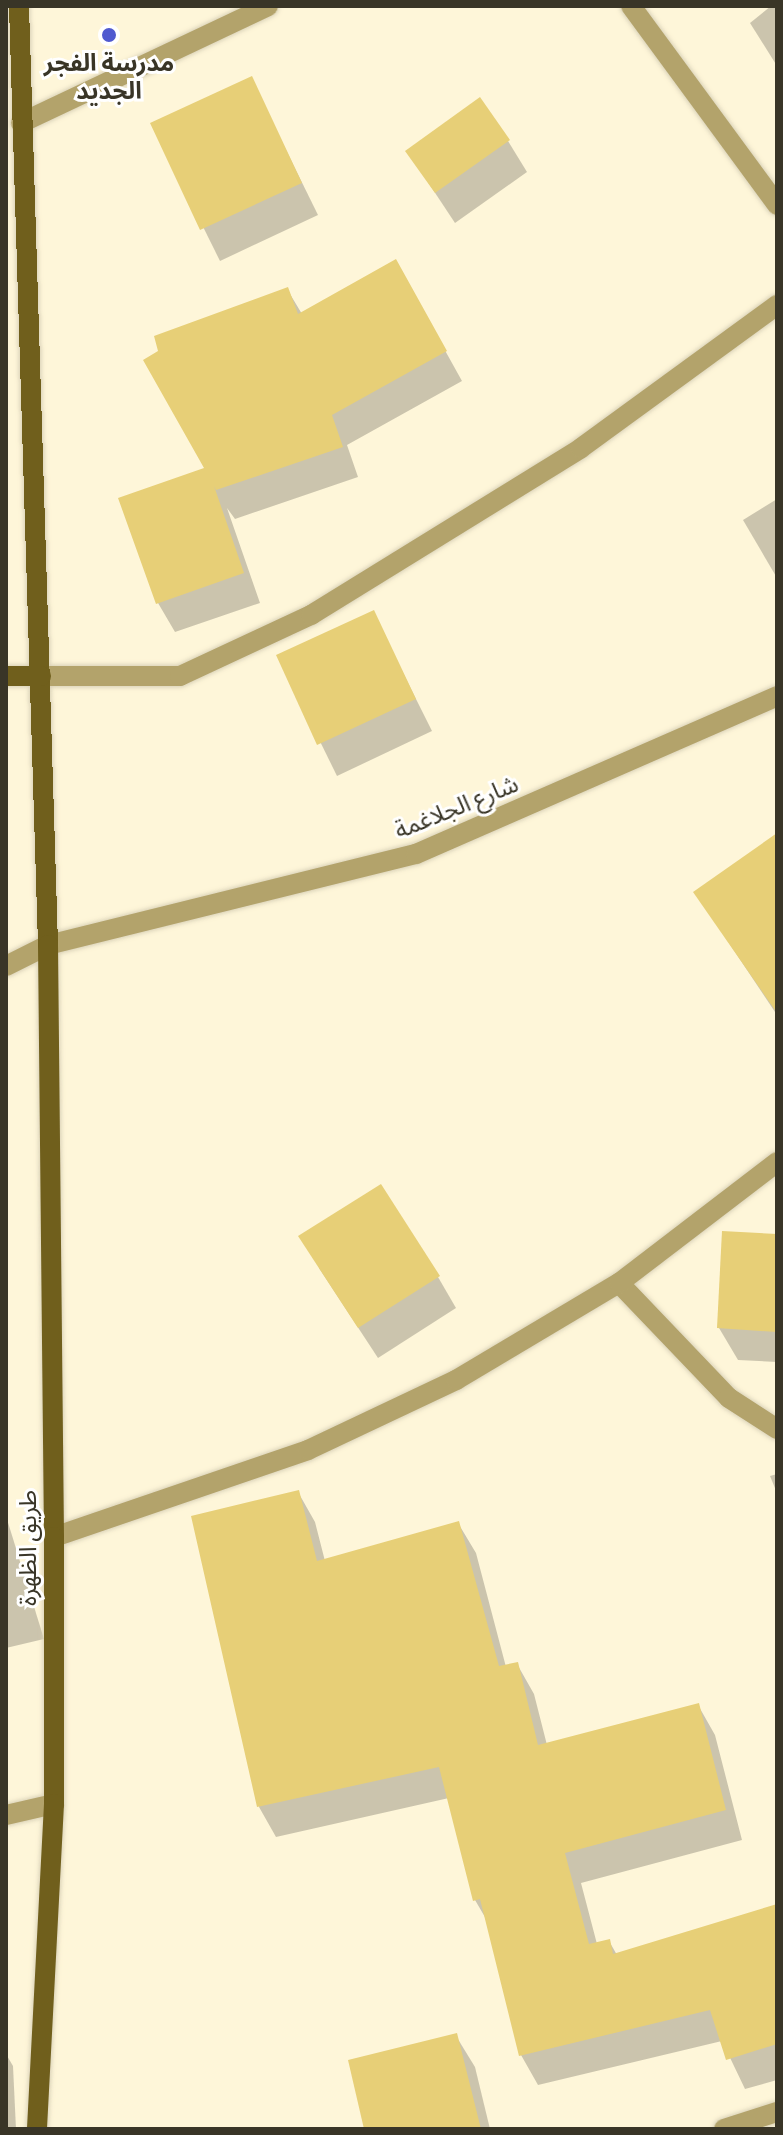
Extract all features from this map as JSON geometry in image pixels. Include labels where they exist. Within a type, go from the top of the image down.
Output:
[{"type":"main road","name":"طريق الظهرة","points":[[19,6],[48,945],[54,1537],[54,1804],[37,2129]]},
{"type":"main road","points":[[6,676],[41,676]]},
{"type":"street","points":[[21,123],[268,6]]},
{"type":"street","points":[[631,6],[777,205]]},
{"type":"street","points":[[41,676],[180,676],[311,615],[581,448],[777,305]]},
{"type":"street","name":"شارع الجلاغمة","points":[[6,966],[48,945],[416,854],[777,696]]},
{"type":"street","points":[[54,1537],[308,1450],[456,1380],[619,1283],[777,1162]]},
{"type":"street","points":[[619,1283],[729,1398],[777,1429]]},
{"type":"street","points":[[6,1815],[54,1804]]},
{"type":"street","points":[[724,2129],[769,2120]]},
{"type":"building","points":[[252,76],[302,183],[200,230],[150,123]]},
{"type":"building","points":[[480,97],[510,140],[435,193],[405,151]]},
{"type":"building","points":[[396,259],[447,351],[332,415],[343,447],[216,490],[214,486],[244,573],[156,604],[118,498],[204,468],[143,360],[158,351],[154,336],[288,287],[298,314]]},
{"type":"building","points":[[374,610],[416,699],[317,745],[276,655]]},
{"type":"building","points":[[777,833],[777,1013],[693,892]]},
{"type":"building","points":[[381,1184],[440,1276],[358,1328],[298,1236]]},
{"type":"building","points":[[722,1231],[777,1234],[777,1332],[717,1328]]},
{"type":"building","points":[[299,1490],[317,1561],[459,1521],[499,1666],[518,1662],[538,1745],[699,1703],[726,1810],[565,1853],[589,1944],[610,1939],[613,1954],[777,1904],[777,2044],[726,2060],[710,2010],[519,2056],[480,1899],[473,1901],[439,1767],[257,1807],[191,1516]]},
{"type":"building","points":[[457,2033],[481,2129],[364,2129],[348,2060]]},
{"type":"place","name":"مدرسة الفجر الجديد","points":[[109,35]]}]
